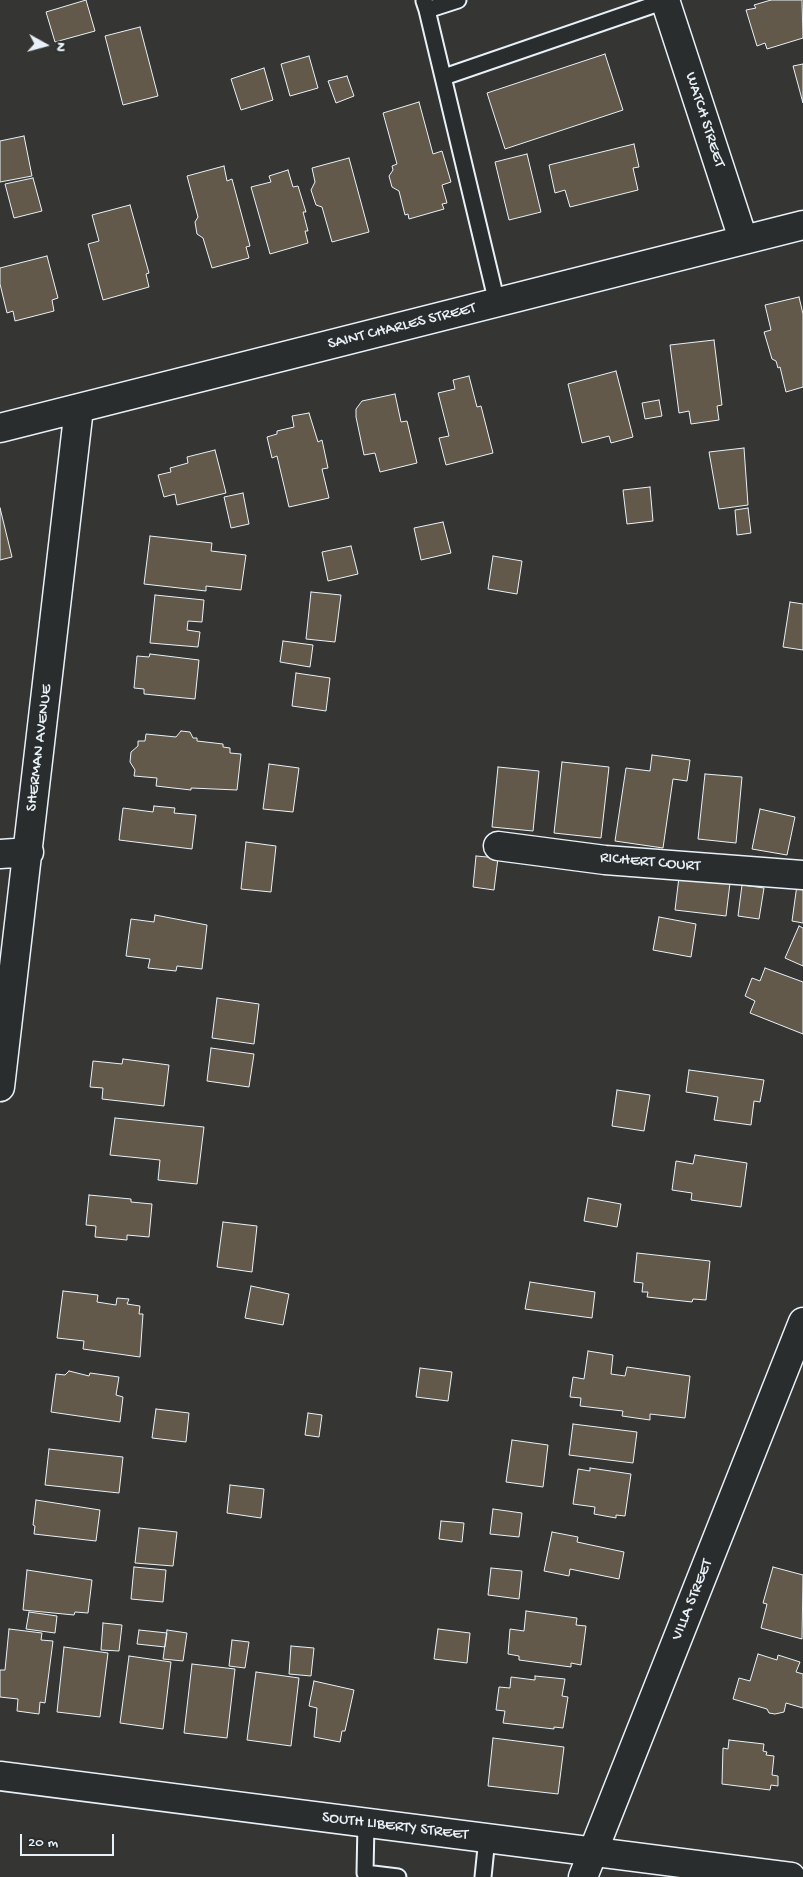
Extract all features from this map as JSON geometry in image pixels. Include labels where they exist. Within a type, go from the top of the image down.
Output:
[{"type":"street","name":"WATCH STREET","points":[[665,0],[743,239]]},
{"type":"street","name":"SAINT CHARLES STREET","points":[[0,428],[803,225]]},
{"type":"street","name":"SHERMAN AVENUE","points":[[0,1087],[29,852],[79,408]]},
{"type":"street","name":"RICHERT COURT","points":[[498,846],[605,860],[803,875]]},
{"type":"street","points":[[0,854],[29,852]]},
{"type":"street","name":"VILLA STREET","points":[[583,1877],[803,1322]]},
{"type":"street","name":"SOUTH LIBERTY STREET","points":[[0,1776],[791,1877]]},
{"type":"lane","points":[[458,0],[425,5],[444,77],[497,303]]},
{"type":"lane","points":[[444,77],[665,0]]},
{"type":"lane","points":[[366,1823],[364,1875],[398,1877]]},
{"type":"lane","points":[[483,1877],[487,1838]]},
{"type":"building","points":[[86,0],[95,31],[55,42],[46,12]]},
{"type":"building","points":[[771,0],[802,0],[803,38],[767,49],[765,43],[757,46],[746,10],[756,8],[754,5]]},
{"type":"building","points":[[140,27],[158,96],[123,105],[105,36]]},
{"type":"building","points":[[605,54],[623,110],[505,149],[487,93]]},
{"type":"building","points":[[309,56],[318,88],[290,96],[281,64]]},
{"type":"building","points":[[803,64],[803,103],[793,66]]},
{"type":"building","points":[[264,68],[273,100],[241,110],[231,79]]},
{"type":"building","points":[[347,76],[354,96],[336,103],[328,81]]},
{"type":"building","points":[[419,102],[433,154],[442,151],[451,182],[442,185],[447,203],[442,204],[444,209],[409,219],[408,214],[405,215],[399,191],[392,187],[389,176],[393,170],[392,166],[397,164],[383,113]]},
{"type":"building","points":[[24,136],[32,176],[0,182],[0,141]]},
{"type":"building","points":[[634,144],[639,167],[633,168],[638,190],[570,207],[565,190],[555,193],[549,165]]},
{"type":"building","points":[[527,154],[541,212],[509,220],[495,162]]},
{"type":"building","points":[[349,158],[369,232],[332,242],[322,207],[316,205],[311,190],[315,182],[312,168]]},
{"type":"building","points":[[224,166],[227,181],[232,179],[250,246],[246,247],[249,258],[212,268],[203,238],[197,234],[195,222],[198,217],[187,176]]},
{"type":"building","points":[[288,170],[293,187],[298,186],[306,212],[303,212],[308,231],[305,231],[308,243],[270,254],[251,187],[271,182],[269,176]]},
{"type":"building","points":[[33,178],[42,211],[14,218],[5,184]]},
{"type":"building","points":[[130,205],[149,273],[146,274],[149,287],[103,300],[88,244],[99,241],[92,215]]},
{"type":"building","points":[[47,256],[58,298],[52,300],[54,311],[15,321],[13,311],[7,313],[0,284],[0,268]]},
{"type":"building","points":[[799,297],[803,314],[803,387],[786,392],[780,367],[778,368],[776,361],[772,359],[764,332],[771,330],[765,305]]},
{"type":"building","points":[[714,340],[722,405],[717,406],[719,420],[691,424],[689,411],[679,413],[670,345]]},
{"type":"building","points":[[616,371],[633,437],[611,443],[609,436],[582,443],[568,384]]},
{"type":"building","points":[[469,376],[477,407],[481,406],[493,453],[446,465],[439,438],[449,436],[438,393],[455,389],[453,380]]},
{"type":"building","points":[[395,394],[401,422],[407,421],[417,463],[380,472],[375,453],[364,455],[356,409],[362,401]]},
{"type":"building","points":[[659,400],[662,416],[645,419],[642,403]]},
{"type":"building","points":[[309,413],[318,442],[322,440],[328,468],[322,469],[329,498],[289,507],[277,456],[272,458],[267,437],[277,434],[277,431],[294,427],[292,416]]},
{"type":"building","points":[[744,448],[748,505],[719,509],[709,452]]},
{"type":"building","points":[[215,450],[226,493],[177,505],[175,494],[164,497],[158,475],[171,472],[170,468],[188,463],[187,457]]},
{"type":"building","points":[[650,487],[653,521],[627,524],[623,490]]},
{"type":"building","points":[[243,493],[249,524],[231,528],[224,497]]},
{"type":"building","points":[[0,508],[12,557],[0,560]]},
{"type":"building","points":[[748,508],[751,533],[737,535],[735,510]]},
{"type":"building","points":[[443,522],[451,553],[421,560],[414,528]]},
{"type":"building","points":[[150,536],[212,543],[211,551],[246,555],[241,590],[206,586],[206,591],[144,584]]},
{"type":"building","points":[[351,546],[358,574],[328,581],[322,552]]},
{"type":"building","points":[[493,556],[522,561],[517,594],[488,589]]},
{"type":"building","points":[[311,592],[341,595],[335,642],[306,639]]},
{"type":"building","points":[[155,595],[204,600],[202,622],[188,621],[187,630],[200,632],[198,647],[150,643]]},
{"type":"building","points":[[790,602],[803,604],[803,650],[783,647]]},
{"type":"building","points":[[283,641],[313,645],[310,667],[280,662]]},
{"type":"building","points":[[150,654],[199,660],[195,699],[144,694],[144,689],[134,688],[137,656],[149,657]]},
{"type":"building","points":[[296,673],[330,678],[326,711],[292,706]]},
{"type":"building","points":[[181,731],[190,732],[193,738],[197,738],[197,741],[223,744],[223,747],[230,748],[230,753],[241,754],[237,790],[191,788],[191,790],[156,786],[157,778],[134,776],[135,770],[130,762],[131,752],[138,746],[138,741],[145,741],[146,734],[176,737]]},
{"type":"building","points":[[652,755],[690,760],[687,781],[673,779],[663,848],[615,841],[626,768],[650,771]]},
{"type":"building","points":[[562,762],[609,767],[601,838],[554,833]]},
{"type":"building","points":[[269,764],[299,768],[293,812],[263,809]]},
{"type":"building","points":[[498,767],[539,771],[533,831],[492,827]]},
{"type":"building","points":[[705,774],[742,777],[736,843],[698,839]]},
{"type":"building","points":[[154,806],[175,808],[174,813],[196,815],[192,849],[119,840],[123,808],[153,812]]},
{"type":"building","points":[[760,809],[795,817],[787,855],[752,849]]},
{"type":"building","points":[[246,842],[276,846],[271,892],[241,889]]},
{"type":"building","points":[[476,856],[498,858],[494,890],[473,887]]},
{"type":"building","points":[[679,877],[730,883],[726,916],[675,910]]},
{"type":"building","points":[[742,885],[764,888],[759,919],[738,916]]},
{"type":"building","points":[[797,885],[803,886],[803,923],[792,921]]},
{"type":"building","points":[[155,915],[207,925],[202,969],[177,966],[176,971],[148,968],[150,959],[126,956],[131,919],[154,922]]},
{"type":"building","points":[[659,917],[696,924],[691,957],[653,950]]},
{"type":"building","points":[[799,926],[803,928],[803,966],[785,958]]},
{"type":"building","points":[[765,968],[803,982],[803,1034],[750,1013],[755,1001],[745,996],[752,978],[760,981]]},
{"type":"building","points":[[217,998],[259,1004],[254,1044],[212,1038]]},
{"type":"building","points":[[211,1048],[254,1054],[249,1087],[207,1081]]},
{"type":"building","points":[[123,1059],[169,1065],[164,1106],[102,1099],[103,1088],[90,1087],[93,1061],[122,1064]]},
{"type":"building","points":[[689,1070],[764,1080],[760,1102],[754,1101],[751,1125],[714,1120],[718,1097],[686,1092]]},
{"type":"building","points":[[617,1090],[650,1095],[644,1131],[612,1126]]},
{"type":"building","points":[[115,1118],[204,1127],[197,1184],[158,1180],[160,1160],[110,1155]]},
{"type":"building","points":[[695,1155],[747,1163],[741,1207],[691,1200],[692,1193],[672,1190],[676,1161],[693,1164]]},
{"type":"building","points":[[89,1195],[131,1199],[131,1202],[152,1204],[149,1237],[127,1235],[127,1240],[95,1237],[96,1226],[86,1225]]},
{"type":"building","points":[[588,1198],[621,1204],[617,1227],[584,1221]]},
{"type":"building","points":[[223,1222],[257,1226],[252,1272],[217,1267]]},
{"type":"building","points":[[637,1253],[710,1261],[706,1300],[693,1299],[692,1302],[647,1297],[648,1292],[642,1292],[643,1283],[634,1282]]},
{"type":"building","points":[[530,1282],[595,1292],[592,1318],[525,1309]]},
{"type":"building","points":[[251,1286],[289,1294],[283,1325],[245,1318]]},
{"type":"building","points":[[63,1291],[98,1295],[97,1302],[116,1305],[117,1298],[129,1299],[127,1304],[140,1306],[139,1314],[143,1314],[140,1357],[83,1349],[84,1341],[57,1338]]},
{"type":"building","points":[[588,1351],[613,1355],[611,1374],[625,1376],[627,1367],[690,1376],[685,1418],[650,1414],[650,1420],[622,1416],[623,1411],[580,1406],[581,1398],[570,1397],[573,1377],[584,1379]]},
{"type":"building","points":[[420,1368],[452,1372],[448,1401],[416,1397]]},
{"type":"building","points":[[69,1371],[89,1376],[90,1373],[119,1377],[116,1395],[123,1397],[120,1422],[51,1412],[56,1374],[65,1375]]},
{"type":"building","points":[[156,1409],[189,1413],[186,1442],[152,1438]]},
{"type":"building","points":[[308,1413],[322,1415],[319,1437],[305,1435]]},
{"type":"building","points":[[573,1424],[637,1432],[633,1463],[569,1455]]},
{"type":"building","points":[[512,1440],[548,1445],[543,1487],[506,1482]]},
{"type":"building","points":[[49,1449],[123,1457],[119,1493],[45,1485]]},
{"type":"building","points":[[590,1468],[631,1474],[625,1516],[616,1515],[616,1518],[594,1514],[595,1507],[573,1504],[578,1469],[590,1471]]},
{"type":"building","points":[[230,1485],[264,1489],[261,1518],[227,1513]]},
{"type":"building","points":[[36,1500],[100,1510],[96,1541],[34,1534],[35,1526],[33,1525]]},
{"type":"building","points":[[493,1509],[522,1513],[519,1537],[490,1534]]},
{"type":"building","points":[[441,1521],[464,1523],[462,1542],[439,1539]]},
{"type":"building","points":[[139,1528],[177,1532],[173,1566],[135,1563]]},
{"type":"building","points":[[552,1532],[578,1537],[577,1542],[624,1552],[619,1579],[570,1569],[569,1576],[544,1571]]},
{"type":"building","points":[[134,1567],[166,1570],[163,1602],[131,1599]]},
{"type":"building","points":[[773,1567],[803,1575],[802,1639],[761,1628],[767,1604],[763,1603]]},
{"type":"building","points":[[491,1568],[522,1571],[519,1599],[488,1595]]},
{"type":"building","points":[[27,1570],[92,1580],[88,1613],[75,1612],[74,1615],[23,1610]]},
{"type":"building","points":[[526,1611],[577,1618],[576,1625],[586,1626],[581,1665],[571,1663],[571,1667],[519,1660],[519,1656],[508,1654],[510,1629],[524,1631]]},
{"type":"building","points":[[29,1612],[57,1616],[55,1633],[26,1629]]},
{"type":"building","points":[[103,1623],[122,1625],[119,1651],[101,1650]]},
{"type":"building","points":[[9,1629],[42,1633],[41,1640],[53,1641],[45,1703],[40,1702],[39,1714],[17,1711],[18,1699],[0,1697],[0,1670],[5,1670]]},
{"type":"building","points":[[438,1629],[470,1633],[467,1663],[434,1659]]},
{"type":"building","points":[[139,1630],[167,1633],[165,1647],[137,1644]]},
{"type":"building","points":[[167,1630],[187,1633],[183,1661],[163,1659]]},
{"type":"building","points":[[232,1640],[249,1642],[245,1668],[229,1666]]},
{"type":"building","points":[[291,1646],[314,1648],[311,1676],[289,1674]]},
{"type":"building","points":[[64,1647],[108,1653],[100,1717],[57,1712]]},
{"type":"building","points":[[758,1654],[777,1660],[778,1655],[800,1662],[796,1672],[803,1674],[803,1708],[786,1703],[784,1712],[775,1714],[769,1713],[767,1709],[733,1699],[739,1678],[750,1681]]},
{"type":"building","points":[[129,1656],[171,1662],[163,1729],[120,1723]]},
{"type":"building","points":[[192,1664],[235,1669],[227,1738],[184,1733]]},
{"type":"building","points":[[256,1672],[299,1678],[291,1746],[247,1740]]},
{"type":"building","points":[[535,1676],[565,1679],[562,1696],[568,1697],[563,1728],[554,1727],[554,1729],[503,1723],[505,1711],[496,1710],[499,1687],[510,1688],[511,1677],[535,1680]]},
{"type":"building","points":[[314,1681],[354,1690],[345,1731],[342,1731],[340,1742],[314,1737],[317,1708],[309,1706]]},
{"type":"building","points":[[493,1738],[564,1747],[558,1794],[488,1786]]},
{"type":"building","points":[[729,1740],[764,1744],[763,1751],[767,1752],[766,1755],[774,1756],[772,1775],[778,1776],[778,1786],[771,1785],[770,1790],[722,1784],[723,1748],[728,1749]]}]
